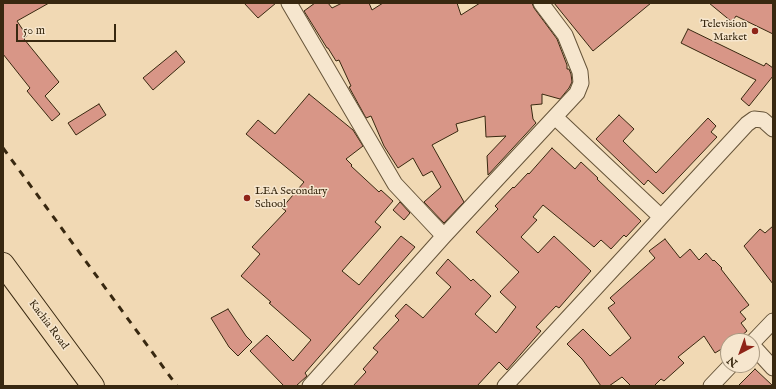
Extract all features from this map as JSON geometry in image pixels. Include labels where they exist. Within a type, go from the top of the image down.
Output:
[{"type":"main road","name":"Kachia Road","points":[[3,264],[93,386]]},
{"type":"street","points":[[289,3],[395,184],[441,233],[443,237]]},
{"type":"street","points":[[310,386],[443,237],[577,93],[581,83],[580,72],[565,35],[541,3]]},
{"type":"street","points":[[555,117],[661,217]]},
{"type":"street","points":[[504,386],[747,124],[754,119],[763,120],[773,129]]},
{"type":"street","points":[[760,335],[773,321]]},
{"type":"street","points":[[760,353],[773,368]]},
{"type":"street","points":[[711,386],[723,373]]},
{"type":"building","points":[[3,3],[49,3],[17,21],[27,36],[24,39],[59,82],[45,96],[60,114],[52,121],[27,91],[30,88],[3,54]]},
{"type":"building","points":[[244,3],[276,3],[258,18]]},
{"type":"building","points":[[315,3],[328,3],[332,8],[342,3],[369,3],[372,10],[383,3],[457,3],[461,15],[480,3],[532,3],[534,8],[557,39],[567,65],[567,69],[569,69],[571,74],[572,82],[560,99],[542,94],[542,104],[531,105],[533,119],[536,123],[488,175],[487,156],[506,136],[486,137],[485,116],[456,124],[458,131],[432,145],[464,202],[444,223],[424,202],[441,187],[432,171],[423,176],[413,158],[398,168],[384,146],[371,116],[366,118],[349,87],[351,86],[339,60],[336,61],[304,11]]},
{"type":"building","points":[[554,3],[651,3],[593,51]]},
{"type":"building","points":[[709,3],[773,3],[773,34],[736,16],[732,22]]},
{"type":"building","points":[[688,29],[764,66],[766,63],[773,68],[773,76],[749,106],[741,99],[756,80],[681,43]]},
{"type":"building","points":[[176,51],[185,62],[153,90],[143,78]]},
{"type":"building","points":[[309,94],[353,130],[363,146],[346,159],[352,165],[351,166],[379,192],[381,190],[393,201],[375,222],[381,227],[342,271],[359,285],[401,236],[415,247],[305,373],[307,376],[296,386],[284,386],[250,351],[267,335],[293,361],[311,340],[241,276],[260,254],[252,247],[286,211],[282,208],[304,182],[246,134],[258,120],[275,134]]},
{"type":"building","points":[[99,104],[106,115],[76,135],[68,123]]},
{"type":"building","points":[[619,115],[634,129],[623,141],[656,173],[708,118],[716,126],[711,132],[717,137],[663,194],[648,180],[644,185],[596,139]]},
{"type":"building","points":[[552,148],[575,169],[581,162],[641,221],[626,237],[624,235],[611,249],[601,240],[594,247],[543,205],[533,217],[537,220],[521,237],[538,253],[554,236],[591,271],[559,308],[556,306],[536,327],[541,331],[507,370],[499,362],[477,386],[353,386],[366,372],[363,369],[378,352],[373,348],[399,320],[395,316],[406,304],[423,318],[451,287],[436,273],[448,259],[471,281],[473,279],[491,296],[475,314],[496,333],[516,307],[500,292],[519,272],[476,232],[498,209],[495,206],[513,187],[514,188],[528,173],[529,174]]},
{"type":"building","points":[[400,202],[410,213],[404,220],[393,210]]},
{"type":"building","points":[[773,226],[773,284],[744,246],[760,229],[765,233]]},
{"type":"building","points":[[665,239],[680,258],[690,249],[699,260],[706,253],[722,268],[721,269],[749,305],[740,312],[746,319],[741,323],[747,331],[745,333],[720,333],[720,350],[715,353],[704,336],[678,357],[684,363],[664,381],[661,379],[654,386],[631,386],[622,377],[609,386],[601,386],[582,359],[567,344],[583,329],[610,356],[631,338],[608,308],[615,303],[610,298],[655,258],[649,251]]},
{"type":"building","points":[[228,309],[246,336],[252,342],[238,356],[229,347],[211,318]]},
{"type":"building","points":[[751,373],[759,373],[773,386],[738,386]]},
{"type":"railway","points":[[3,148],[177,386]]},
{"type":"place","name":"Television Market","points":[[755,31]]},
{"type":"place","name":"LEA Secondary School","points":[[247,198]]}]
